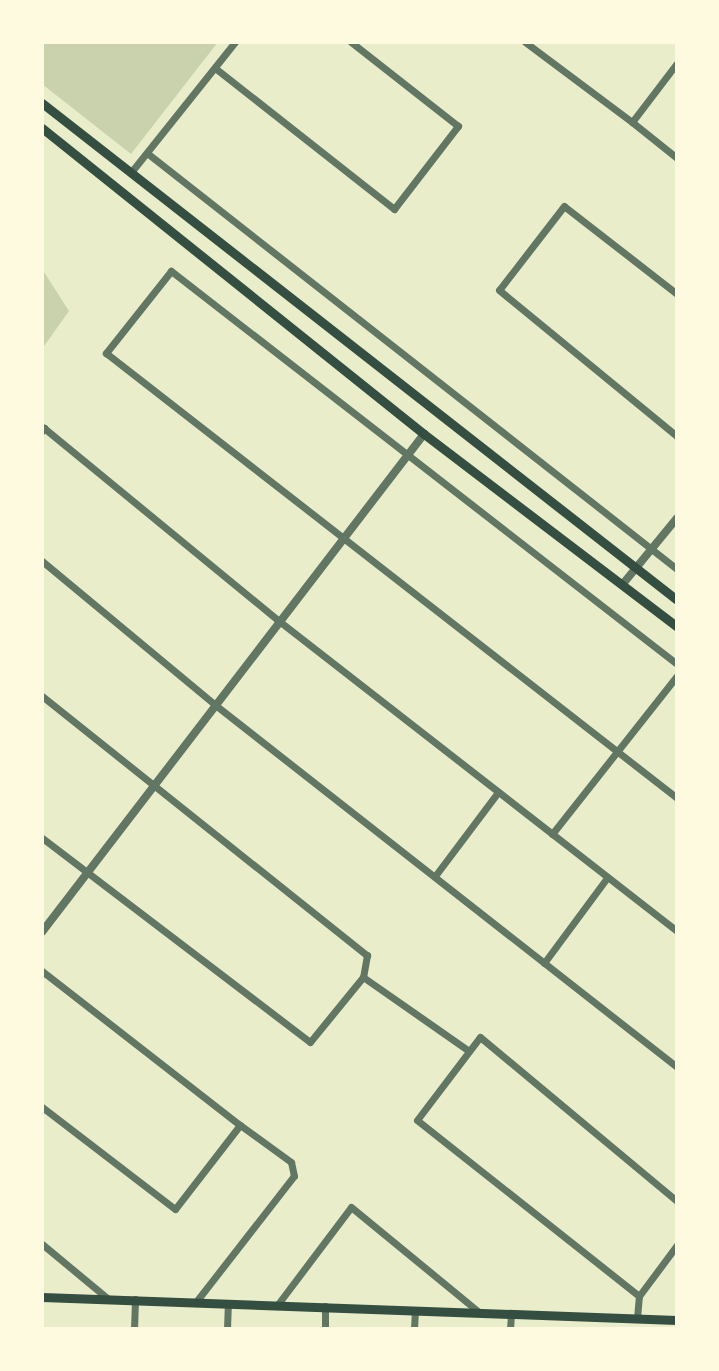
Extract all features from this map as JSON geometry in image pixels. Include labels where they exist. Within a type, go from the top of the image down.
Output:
[{"type":"main road","points":[[42,103],[677,600]]},
{"type":"main road","points":[[42,128],[424,434],[677,627]]},
{"type":"main road","points":[[42,1297],[677,1320]]},
{"type":"street","points":[[132,171],[235,42]]},
{"type":"street","points":[[215,68],[394,209],[458,126],[351,42]]},
{"type":"street","points":[[525,42],[677,158]]},
{"type":"street","points":[[632,122],[677,63]]},
{"type":"street","points":[[147,153],[677,569]]},
{"type":"street","points":[[677,294],[564,206],[499,290],[677,436]]},
{"type":"street","points":[[677,664],[171,271],[106,353],[677,798]]},
{"type":"street","points":[[42,431],[44,428],[279,621],[677,931]]},
{"type":"street","points":[[42,932],[152,784],[424,434]]},
{"type":"street","points":[[622,585],[677,518]]},
{"type":"street","points":[[42,561],[214,704],[677,1067]]},
{"type":"street","points":[[552,834],[677,676]]},
{"type":"street","points":[[42,696],[367,955],[363,977],[310,1042],[42,838]]},
{"type":"street","points":[[435,876],[498,792]]},
{"type":"street","points":[[544,963],[607,878]]},
{"type":"street","points":[[42,971],[291,1162],[294,1176],[195,1303]]},
{"type":"street","points":[[363,977],[469,1051]]},
{"type":"street","points":[[639,1296],[417,1120],[480,1037],[677,1201]]},
{"type":"street","points":[[42,1107],[175,1209],[240,1125]]},
{"type":"street","points":[[278,1304],[351,1207],[479,1312]]},
{"type":"street","points":[[42,1244],[107,1298]]},
{"type":"street","points":[[637,1318],[639,1296],[677,1245]]},
{"type":"street","points":[[134,1329],[135,1299]]},
{"type":"street","points":[[227,1329],[228,1303]]},
{"type":"street","points":[[325,1306],[325,1329]]},
{"type":"street","points":[[414,1329],[415,1310]]},
{"type":"street","points":[[510,1329],[511,1314]]},
{"type":"street","points":[[607,1329],[608,1317]]},
{"type":"green space","points":[[42,42],[218,42],[131,154],[42,84]]},
{"type":"green space","points":[[42,269],[69,311],[42,349]]}]
